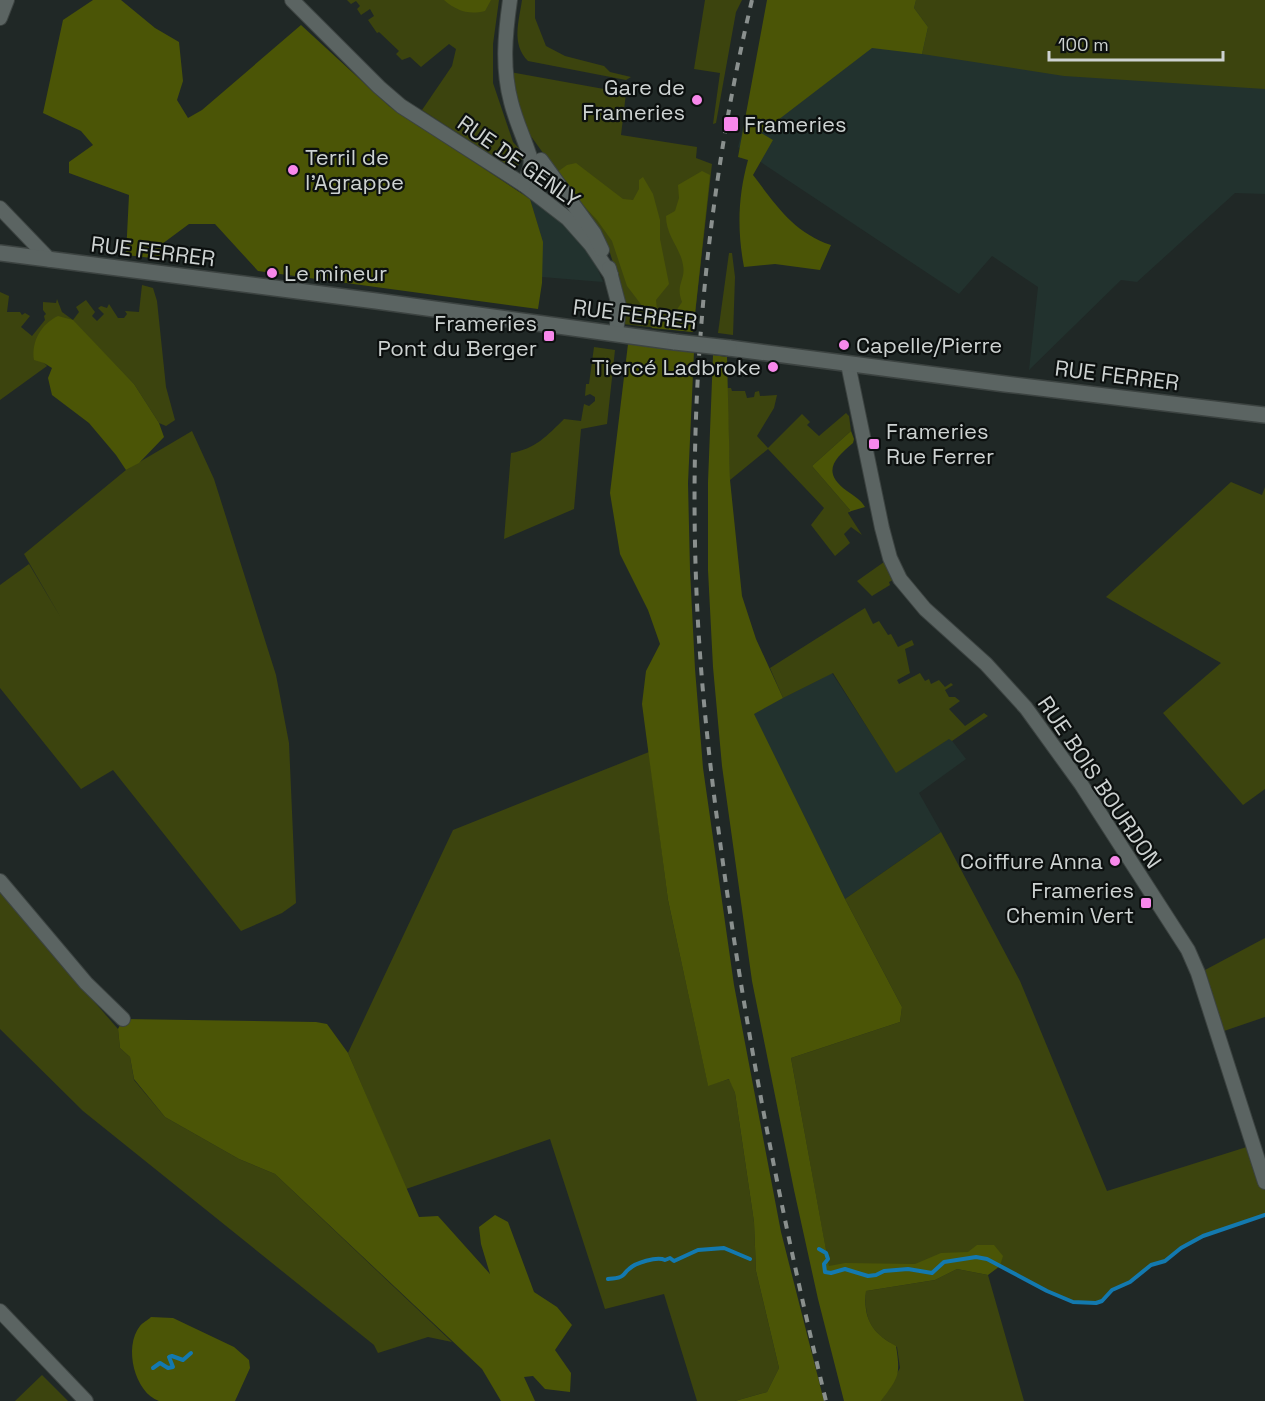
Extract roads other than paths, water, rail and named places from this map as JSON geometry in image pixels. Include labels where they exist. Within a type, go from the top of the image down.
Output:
[{"type":"main road","name":"RUE FERRER","points":[[0,254],[675,342],[1265,415]]},
{"type":"street","points":[[0,18],[8,0]]},
{"type":"street","name":"RUE DE GENLY","points":[[292,0],[401,106],[524,185],[573,224],[591,245],[611,275]]},
{"type":"street","points":[[510,0],[505,37],[505,68],[511,101],[531,160],[524,185]]},
{"type":"street","name":"RUE DE GENLY","points":[[519,126],[594,233],[611,275]]},
{"type":"street","points":[[538,195],[547,182],[547,173],[541,160]]},
{"type":"street","points":[[0,208],[50,260]]},
{"type":"street","points":[[611,275],[619,306],[616,334]]},
{"type":"street","name":"RUE BOIS BOURDON","points":[[848,364],[882,528],[895,569],[905,586],[925,609],[1000,679],[1051,741],[1188,950],[1198,973],[1265,1182]]},
{"type":"street","points":[[0,881],[87,983],[123,1019]]},
{"type":"street","points":[[0,1311],[86,1401]]},
{"type":"waterway","points":[[819,1249],[826,1253],[828,1259],[824,1264],[825,1272],[831,1273],[845,1269],[868,1276],[884,1271],[908,1269],[932,1273],[944,1262],[976,1257],[987,1259],[1073,1302],[1096,1303],[1102,1301],[1112,1290],[1130,1282],[1151,1265],[1165,1261],[1181,1248],[1203,1236],[1265,1215]]},
{"type":"waterway","points":[[608,1279],[620,1277],[641,1262],[670,1258],[674,1261],[698,1250],[724,1248],[750,1259]]},
{"type":"waterway","points":[[153,1368],[160,1363],[168,1368],[173,1367],[169,1357],[183,1360],[191,1353]]},
{"type":"railway","points":[[752,0],[723,143],[704,288],[695,434],[698,623],[714,797],[741,986],[774,1165],[826,1401]]},
{"type":"place","name":"Gare de Frameries","points":[[697,100]]},
{"type":"place","name":"Frameries","points":[[731,124]]},
{"type":"place","name":"Terril de l'Agrappe","points":[[293,170]]},
{"type":"place","name":"Le mineur","points":[[272,273]]},
{"type":"place","name":"Frameries Pont du Berger","points":[[549,336]]},
{"type":"place","name":"Capelle/Pierre","points":[[844,345]]},
{"type":"place","name":"Tiercé Ladbroke","points":[[773,367]]},
{"type":"place","name":"Frameries Rue Ferrer","points":[[874,444]]},
{"type":"place","name":"Coiffure Anna","points":[[1115,861]]},
{"type":"place","name":"Frameries Chemin Vert","points":[[1146,903]]}]
